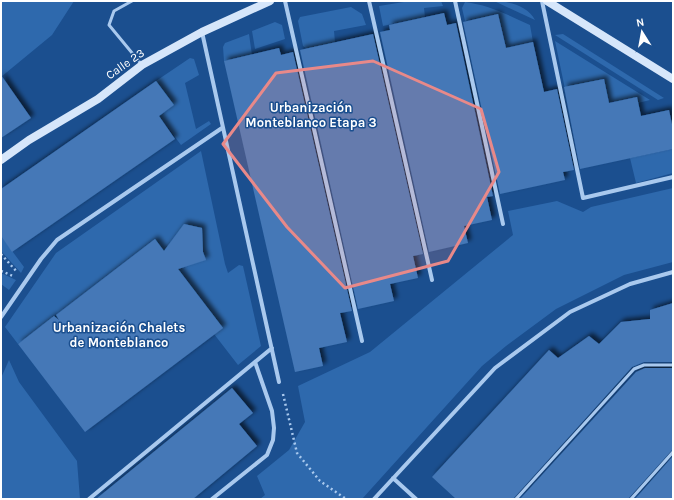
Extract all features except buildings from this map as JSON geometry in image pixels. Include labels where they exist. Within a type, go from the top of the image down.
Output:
[{"type":"main road","name":"Calle 23","points":[[1,160],[29,140],[98,99],[142,65],[202,32],[270,1]]},
{"type":"main road","points":[[547,1],[673,80]]},
{"type":"street","points":[[286,1],[362,341]]},
{"type":"street","points":[[370,1],[432,280]]},
{"type":"street","points":[[455,1],[503,224]]},
{"type":"street","points":[[542,1],[583,198],[673,177]]},
{"type":"street","points":[[202,32],[279,382]]},
{"type":"street","points":[[1,318],[41,259],[57,240],[222,128]]},
{"type":"street","points":[[374,499],[495,368],[570,312],[630,284],[673,272]]},
{"type":"street","points":[[89,499],[272,348]]},
{"type":"street","points":[[212,499],[267,455],[273,440],[274,428],[272,411],[255,362]]},
{"type":"street","points":[[393,478],[416,499]]},
{"type":"lane","points":[[132,1],[114,11],[109,25],[142,65]]},
{"type":"lane","points":[[516,499],[634,369],[644,365],[673,365]]},
{"type":"lane","points":[[631,499],[673,452]]},
{"type":"path","points":[[1,254],[25,282]]},
{"type":"path","points":[[279,382],[297,453],[320,481],[346,499]]},
{"type":"highlighted area","points":[[373,61],[481,109],[499,172],[448,261],[345,288],[287,227],[223,144],[276,73]]},
{"type":"shaded area","points":[[1,1],[74,1],[52,35],[1,77]]},
{"type":"shaded area","points":[[410,1],[441,1],[443,6],[424,8],[425,17],[383,26],[379,6]]},
{"type":"shaded area","points":[[494,1],[518,5],[528,11],[535,20]]},
{"type":"shaded area","points":[[465,2],[490,8],[530,25],[533,42],[506,48],[498,14],[465,21],[462,8]]},
{"type":"shaded area","points":[[351,7],[362,14],[366,25],[334,31],[335,42],[307,49],[303,46],[298,21],[300,17]]},
{"type":"shaded area","points":[[275,22],[282,25],[285,39],[255,49],[252,31]]},
{"type":"shaded area","points":[[249,34],[252,55],[224,61],[223,47],[225,43]]},
{"type":"shaded area","points":[[563,34],[664,98],[658,100],[555,35]]},
{"type":"shaded area","points":[[555,41],[650,100],[638,103],[637,97],[609,103],[604,79],[565,89]]},
{"type":"shaded area","points":[[190,58],[194,59],[199,75],[185,83],[196,129],[209,121],[211,124],[181,145],[159,116],[174,105],[156,81]]},
{"type":"shaded area","points":[[673,149],[673,173],[636,183],[630,158]]},
{"type":"shaded area","points":[[201,151],[225,264],[228,273],[239,265],[243,266],[261,346],[238,365],[214,334],[155,240],[18,344],[5,327],[56,253]]},
{"type":"shaded area","points":[[673,188],[673,262],[624,275],[556,309],[506,346],[482,366],[362,499],[260,499],[265,495],[257,476],[289,450],[305,422],[298,386],[370,352],[513,235],[508,211],[557,201],[583,212],[591,207]]},
{"type":"shaded area","points":[[1,236],[24,267],[21,273],[1,251]]},
{"type":"shaded area","points":[[1,273],[16,280],[9,290],[1,284]]},
{"type":"shaded area","points":[[9,360],[19,382],[77,461],[80,499],[1,499],[1,378]]},
{"type":"district","name":"Urbanización Monteblanco Etapa 3","points":[[311,114]]},
{"type":"district","name":"Urbanización Chalets de Monteblanco","points":[[119,334]]}]
